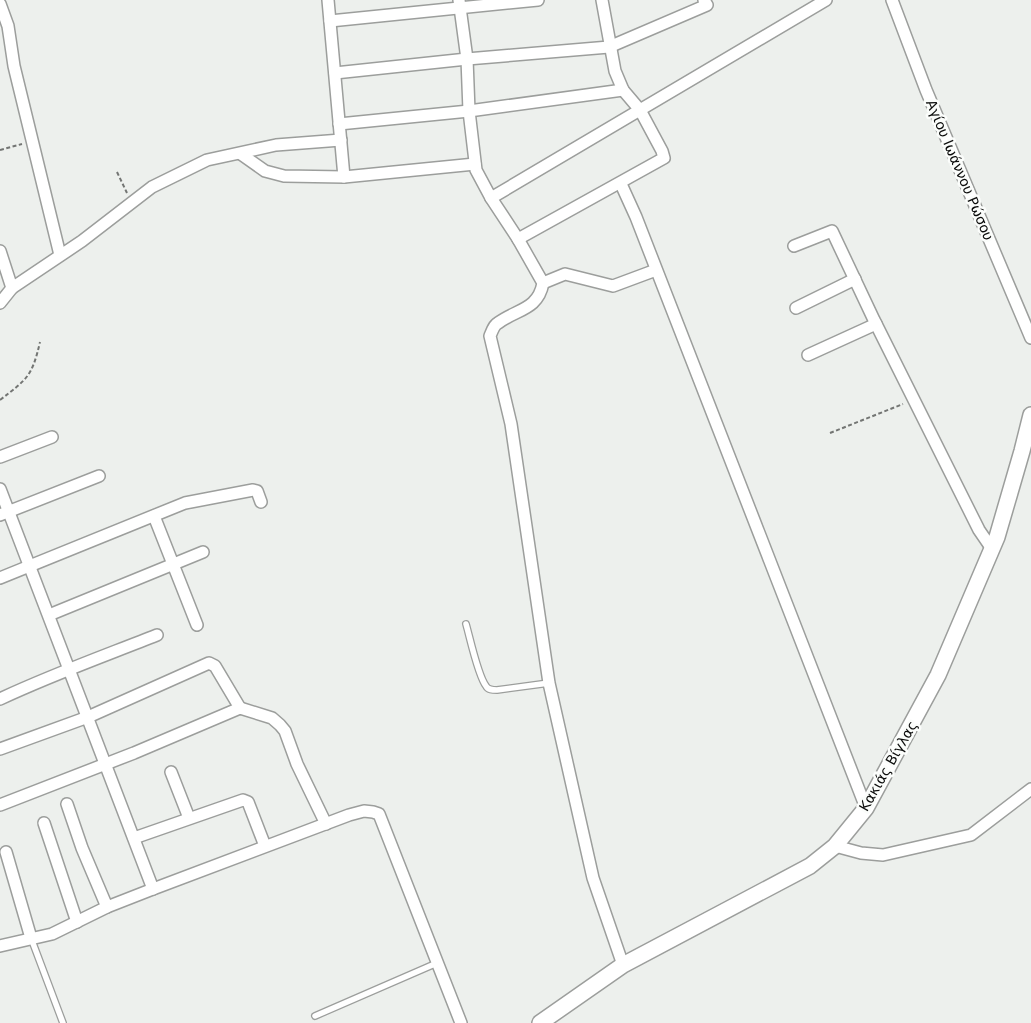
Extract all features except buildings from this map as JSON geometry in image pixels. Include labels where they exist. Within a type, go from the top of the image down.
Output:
[{"type":"street","points":[[328,0],[344,176]]},
{"type":"street","points":[[330,21],[460,4],[538,0]]},
{"type":"street","points":[[518,240],[621,184],[664,158],[640,110],[623,90],[615,71],[609,47],[602,0]]},
{"type":"street","points":[[335,73],[609,47],[707,5],[704,0]]},
{"type":"street","points":[[490,198],[826,0]]},
{"type":"street","name":"Αγίου Ιωάννου Ρώσου","points":[[892,0],[930,99],[1031,338]]},
{"type":"street","points":[[0,4],[8,26],[14,66],[60,254]]},
{"type":"street","points":[[460,4],[467,59],[469,111],[476,170],[490,198],[544,283],[542,292],[530,307],[496,323],[490,336],[511,424],[549,683],[593,878],[624,965]]},
{"type":"street","points":[[339,124],[469,111],[623,90]]},
{"type":"street","points":[[0,303],[12,288],[82,241],[152,186],[207,160],[276,146],[341,140]]},
{"type":"street","points":[[241,154],[265,171],[284,176],[344,176],[475,164]]},
{"type":"street","points":[[621,184],[866,808]]},
{"type":"street","points":[[794,246],[832,231],[876,324],[979,530],[992,548]]},
{"type":"street","points":[[0,251],[12,288]]},
{"type":"street","points":[[544,283],[565,274],[613,286],[656,270]]},
{"type":"street","points":[[796,308],[854,279]]},
{"type":"street","points":[[808,355],[876,324]]},
{"type":"street","name":"Κακιάς Βίγλας","points":[[540,1023],[624,965],[810,866],[835,846],[866,808],[938,675],[992,548],[1031,415]]},
{"type":"street","points":[[0,457],[52,436]]},
{"type":"street","points":[[4,514],[99,476]]},
{"type":"street","points":[[0,489],[4,514],[30,565],[153,889]]},
{"type":"street","points":[[0,578],[185,503],[253,490],[257,491],[261,502]]},
{"type":"street","points":[[154,516],[197,626]]},
{"type":"street","points":[[49,615],[204,552]]},
{"type":"street","points":[[0,699],[38,681],[70,668],[92,662],[157,635]]},
{"type":"street","points":[[0,749],[88,717],[209,663],[215,666],[240,708]]},
{"type":"street","points":[[0,805],[240,708],[272,718],[285,730],[297,764],[326,824]]},
{"type":"street","points":[[171,772],[189,818]]},
{"type":"street","points":[[835,846],[861,853],[883,855],[971,835],[1031,789]]},
{"type":"street","points":[[134,838],[243,800],[248,802],[265,846]]},
{"type":"street","points":[[67,804],[82,848],[106,907]]},
{"type":"street","points":[[0,946],[52,934],[106,907],[326,824],[364,812],[379,814],[461,1023]]},
{"type":"street","points":[[44,823],[77,922]]},
{"type":"street","points":[[6,852],[31,938]]},
{"type":"lane","points":[[466,624],[486,687],[496,690],[549,683]]},
{"type":"lane","points":[[31,938],[63,1023]]},
{"type":"lane","points":[[315,1016],[437,963]]},
{"type":"path","points":[[0,150],[32,142]]},
{"type":"path","points":[[117,172],[132,202]]},
{"type":"path","points":[[0,400],[29,375],[35,362],[40,342]]},
{"type":"path","points":[[830,433],[915,400]]}]
